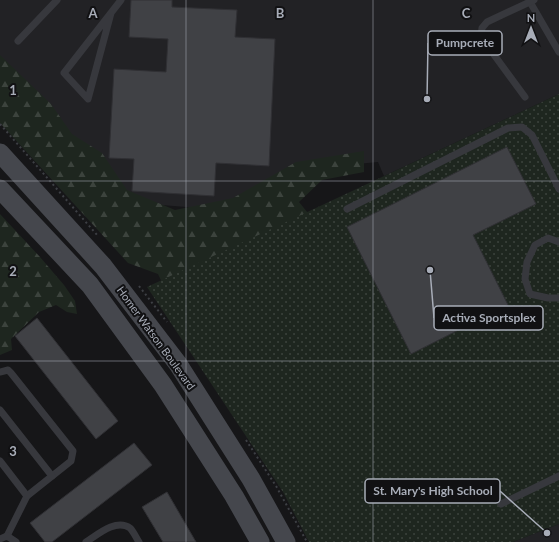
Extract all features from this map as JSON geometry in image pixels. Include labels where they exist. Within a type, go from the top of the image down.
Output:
[{"type":"main road","name":"Homer Watson Boulevard","points":[[0,153],[103,266],[178,364],[252,479],[286,542]]},
{"type":"main road","name":"Homer Watson Boulevard","points":[[0,188],[95,291],[162,385],[234,496],[260,542]]},
{"type":"lane","points":[[18,41],[57,0]]},
{"type":"lane","points":[[111,13],[88,98],[64,73],[121,0]]},
{"type":"lane","points":[[525,97],[482,37],[482,28],[487,22],[532,1],[559,52]]},
{"type":"lane","points":[[347,209],[508,128],[522,127],[532,135],[559,189]]},
{"type":"lane","points":[[559,242],[548,238],[535,245],[527,262],[525,279],[530,294],[548,298],[559,298]]},
{"type":"lane","points":[[0,372],[8,370],[12,372],[73,451],[71,461],[27,496],[7,536],[0,539]]},
{"type":"lane","points":[[0,410],[52,476]]},
{"type":"lane","points":[[0,461],[27,496]]},
{"type":"lane","points":[[501,504],[559,476]]},
{"type":"lane","points":[[86,542],[113,525],[119,525],[126,526],[131,529],[139,542]]},
{"type":"lane","points":[[7,536],[16,542]]},
{"type":"shaded area","points":[[0,0],[559,0],[559,94],[384,176],[378,162],[357,164],[224,210],[136,203],[0,58]]},
{"type":"shaded area","points":[[559,524],[559,542],[513,542]]},
{"type":"green space","points":[[0,55],[51,104],[72,134],[102,153],[127,190],[175,210],[233,198],[296,162],[364,151],[364,172],[322,180],[299,202],[320,228],[180,320],[158,274],[128,263],[0,123]]},
{"type":"green space","points":[[559,94],[559,524],[513,542],[309,542],[283,492],[147,287]]},
{"type":"green space","points":[[0,214],[64,285],[75,301],[77,314],[67,312],[56,305],[39,312],[11,339],[12,350],[0,355]]},
{"type":"building","points":[[131,0],[172,0],[172,7],[237,10],[235,37],[275,39],[269,166],[216,163],[214,196],[132,191],[134,159],[109,158],[114,69],[166,72],[168,39],[129,37]]},
{"type":"building","points":[[507,147],[536,204],[473,235],[508,305],[411,354],[347,227]]},
{"type":"building","points":[[37,318],[118,421],[96,439],[15,336]]},
{"type":"building","points":[[134,443],[152,465],[52,542],[45,542],[30,523]]},
{"type":"building","points":[[167,492],[196,542],[163,542],[142,507]]},
{"type":"place","name":"Pumpcrete","points":[[427,99]]},
{"type":"place","name":"Activa Sportsplex","points":[[430,270]]},
{"type":"place","name":"St. Mary's High School","points":[[547,533]]}]
